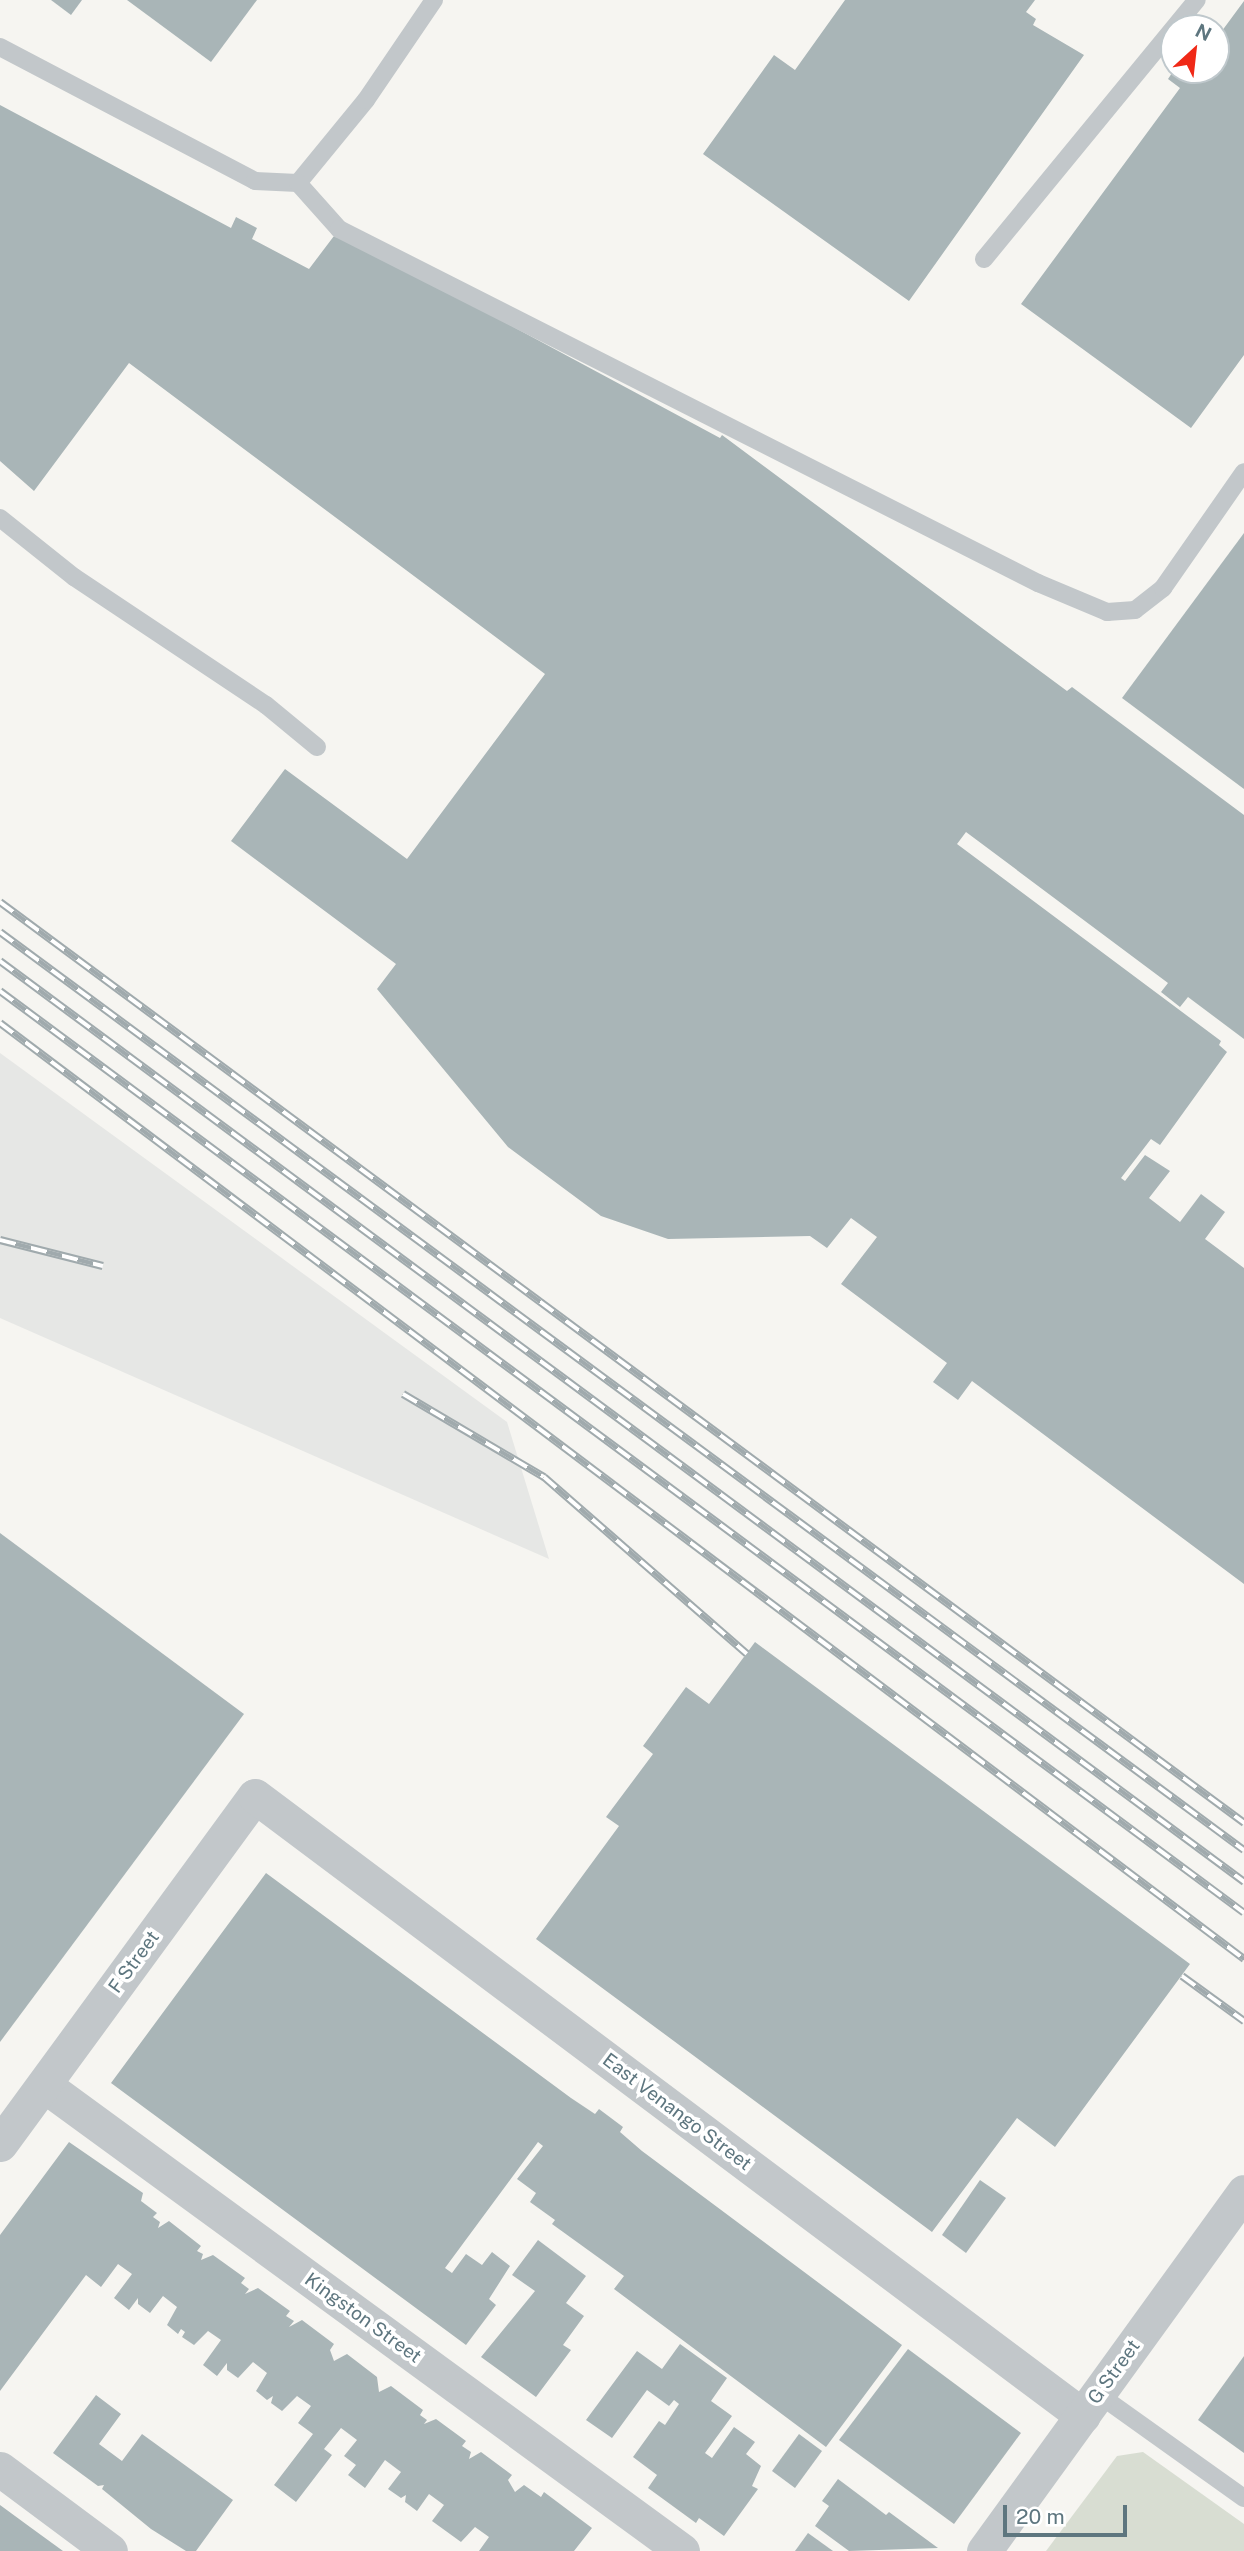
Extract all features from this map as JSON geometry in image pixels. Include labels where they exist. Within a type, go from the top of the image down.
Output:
[{"type":"street","name":"F Street","points":[[0,2144],[255,1796],[272,1809]]},
{"type":"street","name":"East Venango Street","points":[[272,1809],[1091,2405]]},
{"type":"street","name":"Kingston Street","points":[[44,2085],[682,2551]]},
{"type":"street","name":"G Street","points":[[984,2551],[1244,2192]]},
{"type":"street","points":[[0,2469],[110,2551]]},
{"type":"lane","points":[[298,183],[366,100],[434,0]]},
{"type":"lane","points":[[984,259],[1197,0]]},
{"type":"lane","points":[[0,47],[255,181],[298,183],[339,229],[1038,583],[1107,612],[1135,610],[1163,588],[1244,472]]},
{"type":"lane","points":[[0,518],[74,577],[266,705],[317,747]]},
{"type":"lane","points":[[1091,2405],[1244,2498]]},
{"type":"shaded area","points":[[0,1053],[507,1422],[549,1559],[0,1318]]},
{"type":"shaded area","points":[[1143,2452],[1244,2524],[1244,2551],[1046,2551],[1117,2456]]},
{"type":"building","points":[[51,0],[82,0],[71,15]]},
{"type":"building","points":[[127,0],[257,0],[211,62]]},
{"type":"building","points":[[845,0],[1035,0],[1026,12],[1036,19],[1033,25],[1084,55],[909,301],[703,154],[774,55],[795,70]]},
{"type":"building","points":[[1244,1],[1244,355],[1191,428],[1021,304],[1180,88],[1175,84],[1230,84],[1230,20]]},
{"type":"building","points":[[0,105],[231,228],[236,217],[257,228],[252,239],[309,269],[337,232],[720,438],[722,435],[1067,691],[1072,687],[1244,815],[1244,1039],[1188,997],[1180,1007],[1161,992],[1168,983],[966,832],[957,844],[1221,1041],[1219,1045],[1227,1052],[1160,1145],[1151,1139],[1121,1178],[1125,1181],[1145,1155],[1170,1171],[1149,1198],[1180,1222],[1201,1194],[1225,1212],[1205,1239],[1244,1268],[1244,1584],[972,1381],[958,1400],[933,1382],[947,1363],[841,1284],[877,1237],[851,1218],[827,1248],[810,1236],[668,1239],[601,1216],[508,1147],[377,989],[396,964],[231,841],[285,769],[407,859],[545,674],[129,363],[34,491],[0,461]]},
{"type":"building","points":[[1244,533],[1244,789],[1122,698]]},
{"type":"building","points":[[0,1533],[244,1714],[0,2042]]},
{"type":"building","points":[[755,1642],[1190,1964],[1055,2147],[1017,2118],[932,2232],[536,1939],[619,1826],[606,1817],[653,1754],[643,1746],[686,1687],[709,1704]]},
{"type":"building","points":[[266,1873],[571,2098],[595,2114],[599,2109],[623,2127],[620,2132],[642,2151],[902,2345],[826,2447],[614,2289],[624,2276],[552,2224],[555,2220],[530,2202],[536,2193],[517,2179],[543,2146],[538,2142],[445,2268],[452,2273],[466,2254],[482,2265],[492,2252],[510,2266],[489,2299],[496,2305],[466,2345],[111,2083]]},
{"type":"building","points":[[69,2142],[143,2193],[141,2201],[157,2213],[153,2217],[160,2222],[158,2228],[169,2221],[201,2246],[197,2251],[203,2254],[201,2260],[213,2255],[245,2278],[241,2283],[249,2289],[245,2294],[258,2288],[290,2311],[286,2316],[294,2321],[289,2327],[302,2320],[334,2344],[330,2350],[334,2361],[347,2354],[377,2377],[379,2392],[391,2386],[423,2410],[420,2415],[427,2420],[424,2424],[436,2419],[466,2441],[462,2446],[471,2452],[469,2459],[481,2452],[512,2475],[508,2480],[515,2492],[524,2485],[541,2497],[544,2492],[592,2528],[574,2551],[479,2551],[489,2537],[475,2527],[461,2542],[432,2521],[444,2505],[429,2494],[417,2511],[405,2502],[406,2495],[401,2498],[388,2489],[401,2472],[385,2460],[365,2488],[348,2475],[356,2465],[344,2456],[357,2440],[341,2428],[324,2449],[332,2455],[296,2502],[274,2485],[313,2434],[298,2423],[311,2406],[297,2396],[282,2411],[271,2403],[273,2396],[267,2400],[256,2391],[267,2373],[253,2362],[238,2378],[227,2370],[227,2363],[217,2376],[203,2365],[221,2340],[208,2331],[194,2345],[182,2337],[185,2332],[181,2329],[178,2334],[167,2325],[177,2307],[163,2296],[150,2313],[138,2304],[138,2298],[129,2310],[114,2298],[132,2274],[118,2264],[101,2287],[86,2275],[0,2391],[0,2235]]},
{"type":"building","points":[[980,2180],[1006,2198],[966,2253],[942,2235]]},
{"type":"building","points":[[538,2240],[586,2276],[566,2303],[584,2316],[563,2345],[571,2350],[536,2397],[481,2357],[535,2291],[512,2275]]},
{"type":"building","points":[[680,2344],[727,2378],[711,2401],[732,2416],[705,2453],[712,2458],[734,2427],[755,2442],[746,2454],[761,2466],[752,2486],[758,2489],[724,2536],[699,2518],[696,2523],[648,2488],[657,2475],[633,2457],[659,2421],[665,2425],[679,2404],[674,2400],[669,2406],[647,2390],[612,2438],[586,2420],[637,2351],[662,2369]]},
{"type":"building","points":[[908,2349],[1021,2433],[954,2524],[839,2440]]},
{"type":"building","points":[[1244,2356],[1244,2453],[1198,2420]]},
{"type":"building","points":[[96,2395],[121,2414],[99,2444],[122,2461],[142,2434],[233,2500],[196,2551],[186,2551],[151,2529],[102,2489],[104,2485],[98,2486],[53,2453]]},
{"type":"building","points":[[799,2434],[822,2451],[795,2488],[772,2471]]},
{"type":"building","points":[[838,2479],[886,2515],[889,2512],[938,2548],[849,2551],[815,2526],[829,2506],[822,2501]]},
{"type":"building","points":[[0,2505],[30,2527],[63,2551],[0,2551]]},
{"type":"building","points":[[808,2533],[833,2551],[795,2551]]},
{"type":"railway","points":[[0,902],[1244,1823]]},
{"type":"railway","points":[[0,932],[1244,1850]]},
{"type":"railway","points":[[0,961],[1244,1882]]},
{"type":"railway","points":[[0,991],[1244,1913]]},
{"type":"railway","points":[[0,1023],[1244,1959]]},
{"type":"railway","points":[[0,1240],[103,1266]]},
{"type":"railway","points":[[403,1394],[544,1477],[747,1654]]},
{"type":"railway","points":[[1182,1976],[1244,2021]]}]
